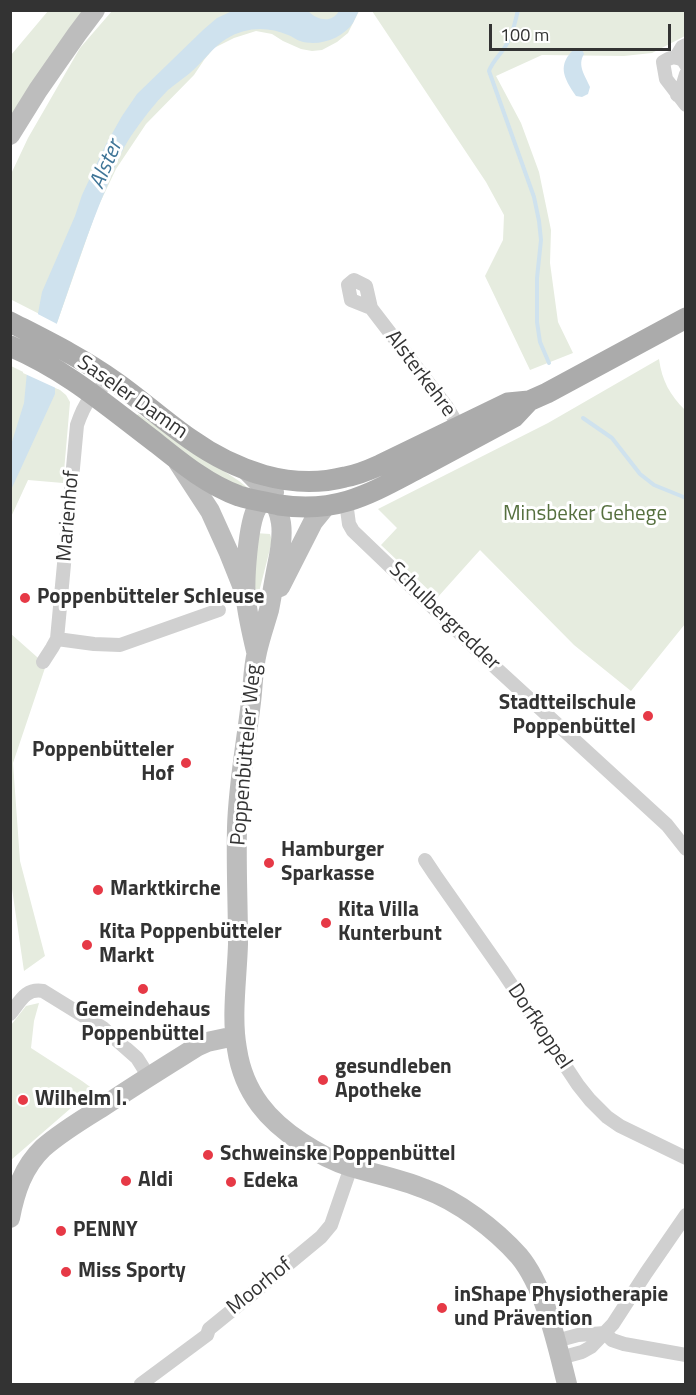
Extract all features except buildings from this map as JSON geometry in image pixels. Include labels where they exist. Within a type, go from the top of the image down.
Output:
[{"type":"main road","points":[[10,135],[38,90],[95,10]]},
{"type":"main road","points":[[176,459],[233,493],[299,507],[336,504],[381,488],[508,403],[529,401],[686,318]]},
{"type":"main road","name":"Saseler Damm","points":[[10,322],[112,379],[191,440],[220,458],[245,469]]},
{"type":"main road","name":"Saseler Damm","points":[[10,346],[62,372],[176,459]]},
{"type":"main road","points":[[245,469],[297,482],[326,481],[362,472],[463,434]]},
{"type":"main road","points":[[176,459],[210,511],[246,596]]},
{"type":"main road","points":[[245,469],[269,500]]},
{"type":"main road","points":[[269,500],[297,482]]},
{"type":"main road","name":"Poppenbütteler Weg","points":[[256,653],[246,596],[248,555],[252,522],[257,507],[269,500],[281,522],[282,536],[268,611],[256,653],[237,828],[238,924],[235,1036],[244,1076],[260,1105],[283,1128],[305,1144],[351,1167],[426,1189],[453,1203],[499,1236],[520,1257],[533,1277],[567,1384]]},
{"type":"main road","points":[[268,611],[313,522],[336,504]]},
{"type":"main road","points":[[10,1218],[15,1182],[42,1149],[77,1123],[198,1046],[235,1036]]},
{"type":"street","points":[[681,100],[666,80],[663,62],[669,58],[681,61],[682,47],[686,45]]},
{"type":"street","points":[[681,100],[686,74]]},
{"type":"street","name":"Alsterkehre","points":[[371,308],[447,407],[463,434]]},
{"type":"street","name":"Marienhof","points":[[43,662],[57,639],[77,424],[85,404],[93,394],[112,379]]},
{"type":"street","name":"Schulbergredder","points":[[336,504],[353,531],[497,669],[667,825],[686,849]]},
{"type":"street","points":[[57,639],[120,645],[219,610]]},
{"type":"street","name":"Dorfkoppel","points":[[425,860],[590,1100],[620,1126],[686,1158]]},
{"type":"street","points":[[10,1014],[26,994],[34,990],[43,991],[103,1028],[137,1058],[149,1077]]},
{"type":"street","name":"Moorhof","points":[[141,1384],[207,1335],[209,1329],[321,1237],[332,1225],[351,1167]]},
{"type":"street","points":[[558,1350],[582,1352],[591,1347],[614,1324],[686,1215]]},
{"type":"street","points":[[605,1333],[612,1340],[624,1344],[686,1355]]},
{"type":"green space","points":[[48,11],[84,11],[11,118],[11,55]]},
{"type":"green space","points":[[112,11],[359,11],[348,33],[322,50],[301,49],[272,34],[256,31],[214,48],[194,75],[146,124],[116,169],[97,209],[57,323],[11,298],[11,174],[28,138],[80,48]]},
{"type":"green space","points":[[372,11],[685,11],[685,36],[652,53],[624,56],[542,55],[496,76],[521,123],[539,172],[551,230],[550,263],[558,322],[573,353],[530,370],[485,276],[503,240],[504,215],[486,182]]},
{"type":"green space","name":"Minsbeker Gehege","points":[[659,359],[667,387],[685,410],[685,624],[631,691],[574,645],[480,550],[437,598],[381,545],[397,528],[378,509],[548,423]]},
{"type":"green space","points":[[11,366],[60,390],[70,402],[63,483],[28,480],[11,517]]},
{"type":"green space","points":[[138,414],[249,489],[212,475],[136,417]]},
{"type":"green space","points":[[255,533],[270,534],[272,541],[258,596],[254,595]]},
{"type":"green space","points":[[10,633],[46,665],[13,763],[20,861],[45,956],[24,971],[11,882]]},
{"type":"green space","points":[[39,1003],[31,1048],[93,1089],[11,1160],[11,1025],[26,1006]]},
{"type":"water","name":"Alster","points":[[308,11],[320,19],[329,19],[339,11],[359,11],[348,29],[322,42],[307,43],[280,32],[265,29],[249,30],[233,35],[168,90],[139,124],[115,167],[75,271],[55,335],[55,394],[11,490],[11,445],[24,403],[27,372],[42,292],[105,146],[137,94],[203,30],[217,18],[230,12]]},
{"type":"water","points":[[575,48],[582,49],[584,54],[581,63],[590,87],[588,94],[582,97],[576,96],[564,71],[566,60]]},
{"type":"pier","points":[[34,312],[59,325],[58,389],[23,373]]},
{"type":"waterway","points":[[518,10],[510,38],[489,71],[534,197],[539,221],[541,240],[537,278],[537,322],[540,342],[549,363]]},
{"type":"waterway","points":[[583,418],[612,438],[640,474],[654,485],[686,498]]},
{"type":"place","name":"Poppenbütteler Schleuse","points":[[25,598]]},
{"type":"place","name":"Stadtteilschule Poppenbüttel","points":[[648,716]]},
{"type":"place","name":"Poppenbütteler Hof","points":[[186,763]]},
{"type":"place","name":"Hamburger Sparkasse","points":[[269,863]]},
{"type":"place","name":"Marktkirche","points":[[98,890]]},
{"type":"place","name":"Kita Villa Kunterbunt","points":[[326,923]]},
{"type":"place","name":"Kita Poppenbütteler Markt","points":[[87,945]]},
{"type":"place","name":"Gemeindehaus Poppenbüttel","points":[[143,989]]},
{"type":"place","name":"gesundleben Apotheke","points":[[323,1080]]},
{"type":"place","name":"Wilhelm I.","points":[[23,1100]]},
{"type":"place","name":"Schweinske Poppenbüttel","points":[[208,1155]]},
{"type":"place","name":"Aldi","points":[[126,1181]]},
{"type":"place","name":"Edeka","points":[[231,1182]]},
{"type":"place","name":"PENNY","points":[[61,1231]]},
{"type":"place","name":"Miss Sporty","points":[[66,1272]]},
{"type":"place","name":"inShape Physiotherapie und Prävention","points":[[442,1308]]}]
